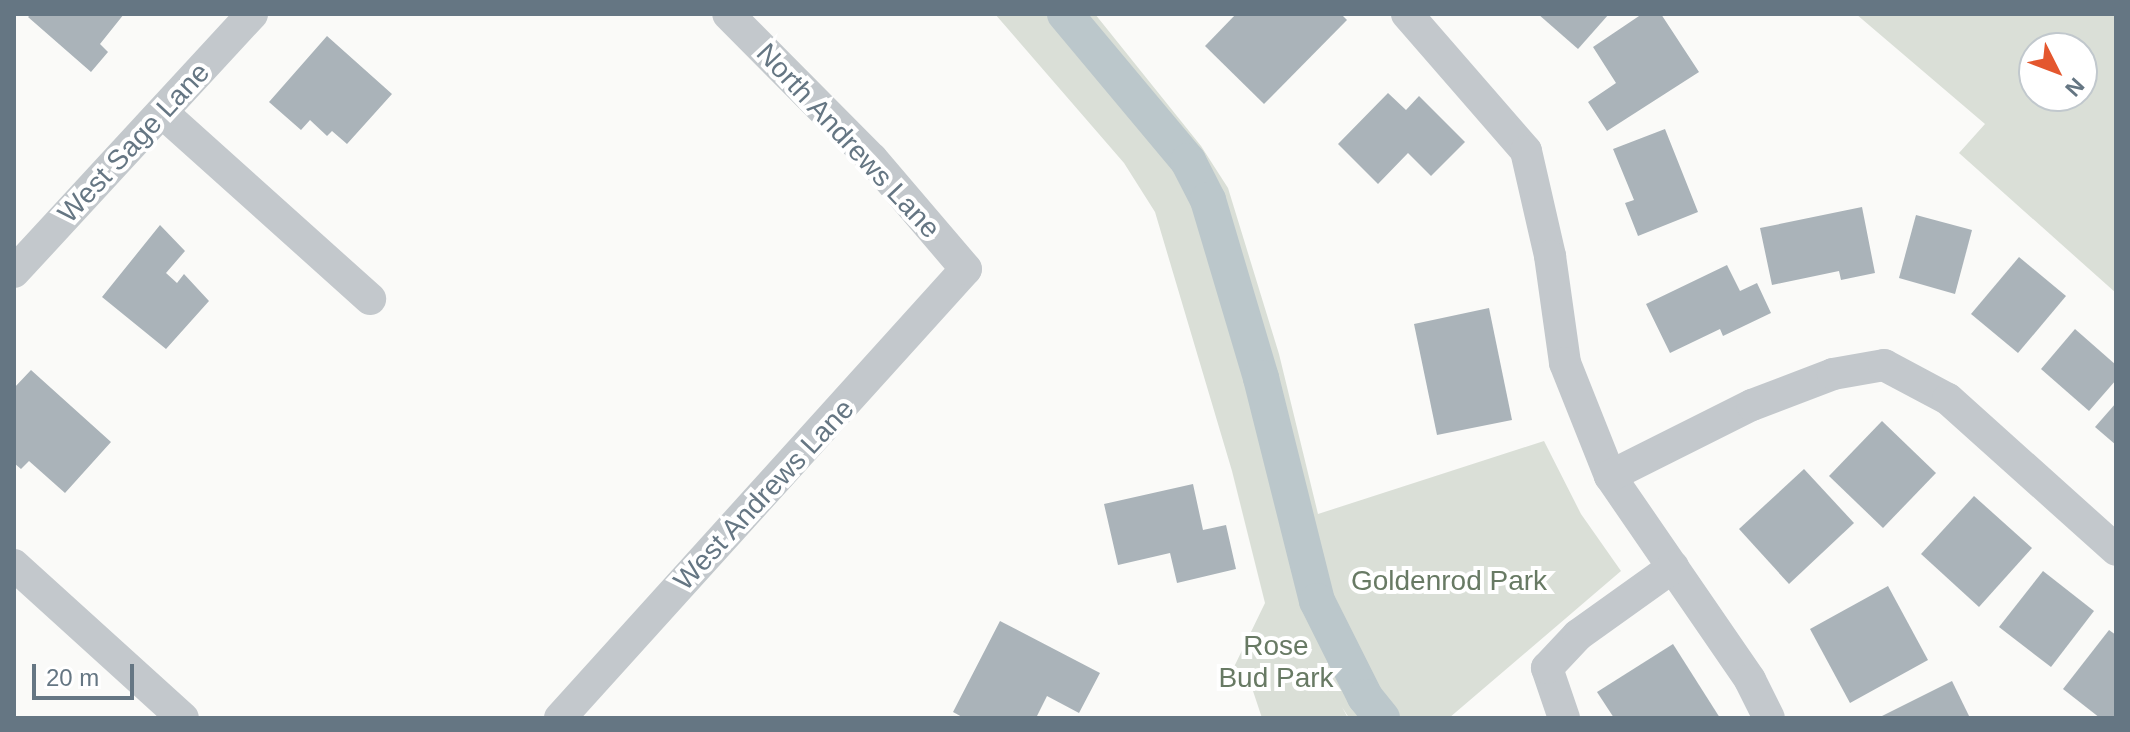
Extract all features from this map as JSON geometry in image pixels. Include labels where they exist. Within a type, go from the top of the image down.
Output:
[{"type":"street","name":"West Sage Lane","points":[[14,272],[164,114],[252,14]]},
{"type":"street","name":"North Andrews Lane","points":[[728,14],[872,159],[966,269]]},
{"type":"street","points":[[1407,14],[1526,151],[1550,256],[1565,363],[1610,476],[1750,680],[1769,718]]},
{"type":"street","points":[[164,114],[370,299]]},
{"type":"street","name":"West Andrews Lane","points":[[560,718],[966,269]]},
{"type":"street","points":[[1610,476],[1752,405],[1863,365],[1906,374],[1948,399],[2116,550]]},
{"type":"street","points":[[14,565],[183,718]]},
{"type":"street","points":[[1564,718],[1547,668],[1610,610],[1673,567]]},
{"type":"green space","points":[[995,14],[1095,14],[1201,146],[1228,188],[1279,354],[1318,514],[1544,441],[1581,514],[1621,571],[1449,718],[1349,718],[1342,707],[1348,718],[1262,718],[1253,691],[1233,669],[1265,603],[1232,471],[1155,212],[1124,163]]},
{"type":"green space","points":[[1856,14],[2116,14],[2116,293],[1959,153],[1985,124]]},
{"type":"building","points":[[31,14],[124,14],[100,44],[108,52],[91,72],[28,17]]},
{"type":"building","points":[[1236,14],[1341,14],[1347,20],[1264,104],[1205,46]]},
{"type":"building","points":[[1538,14],[1609,14],[1578,49]]},
{"type":"building","points":[[1642,14],[1661,14],[1699,72],[1607,131],[1588,102],[1616,83],[1593,47]]},
{"type":"building","points":[[327,36],[392,94],[347,144],[332,131],[327,136],[310,120],[301,130],[269,102]]},
{"type":"building","points":[[1388,93],[1406,110],[1419,96],[1465,142],[1431,176],[1408,153],[1378,184],[1338,144]]},
{"type":"building","points":[[1665,129],[1698,212],[1638,236],[1625,203],[1634,200],[1613,149]]},
{"type":"building","points":[[1862,207],[1875,273],[1841,280],[1839,271],[1772,285],[1760,228]]},
{"type":"building","points":[[1916,215],[1972,230],[1955,294],[1899,278]]},
{"type":"building","points":[[160,225],[185,251],[166,273],[177,283],[184,274],[209,301],[166,349],[102,297]]},
{"type":"building","points":[[2019,257],[2066,296],[2018,353],[1971,314]]},
{"type":"building","points":[[1727,265],[1740,291],[1757,283],[1771,313],[1723,336],[1720,329],[1670,353],[1646,304]]},
{"type":"building","points":[[1489,308],[1512,420],[1437,435],[1414,324]]},
{"type":"building","points":[[2075,329],[2116,365],[2116,380],[2089,411],[2041,369]]},
{"type":"building","points":[[31,370],[111,442],[65,493],[29,461],[21,469],[14,463],[14,388]]},
{"type":"building","points":[[2116,403],[2116,445],[2095,427]]},
{"type":"building","points":[[1882,421],[1936,473],[1883,528],[1829,476]]},
{"type":"building","points":[[1804,469],[1854,523],[1789,584],[1739,529]]},
{"type":"building","points":[[1193,484],[1203,530],[1226,525],[1236,569],[1177,583],[1170,553],[1118,565],[1104,504]]},
{"type":"building","points":[[1974,496],[2032,548],[1979,607],[1921,554]]},
{"type":"building","points":[[2043,571],[2094,611],[2051,667],[1999,627]]},
{"type":"building","points":[[1888,586],[1928,660],[1850,703],[1810,629]]},
{"type":"building","points":[[1000,621],[1100,673],[1079,713],[1047,696],[1036,718],[964,718],[953,712]]},
{"type":"building","points":[[2109,630],[2116,635],[2116,718],[2100,718],[2063,689]]},
{"type":"building","points":[[1673,644],[1720,718],[1614,718],[1597,692]]},
{"type":"building","points":[[1952,681],[1970,718],[1878,718]]},
{"type":"waterway","points":[[1065,14],[1188,161],[1208,200],[1261,378],[1317,601],[1365,697],[1382,718]]},
{"type":"park label","name":"Goldenrod Park","points":[[1449,581]]},
{"type":"park label","name":"Rose Bud Park","points":[[1276,662]]}]
